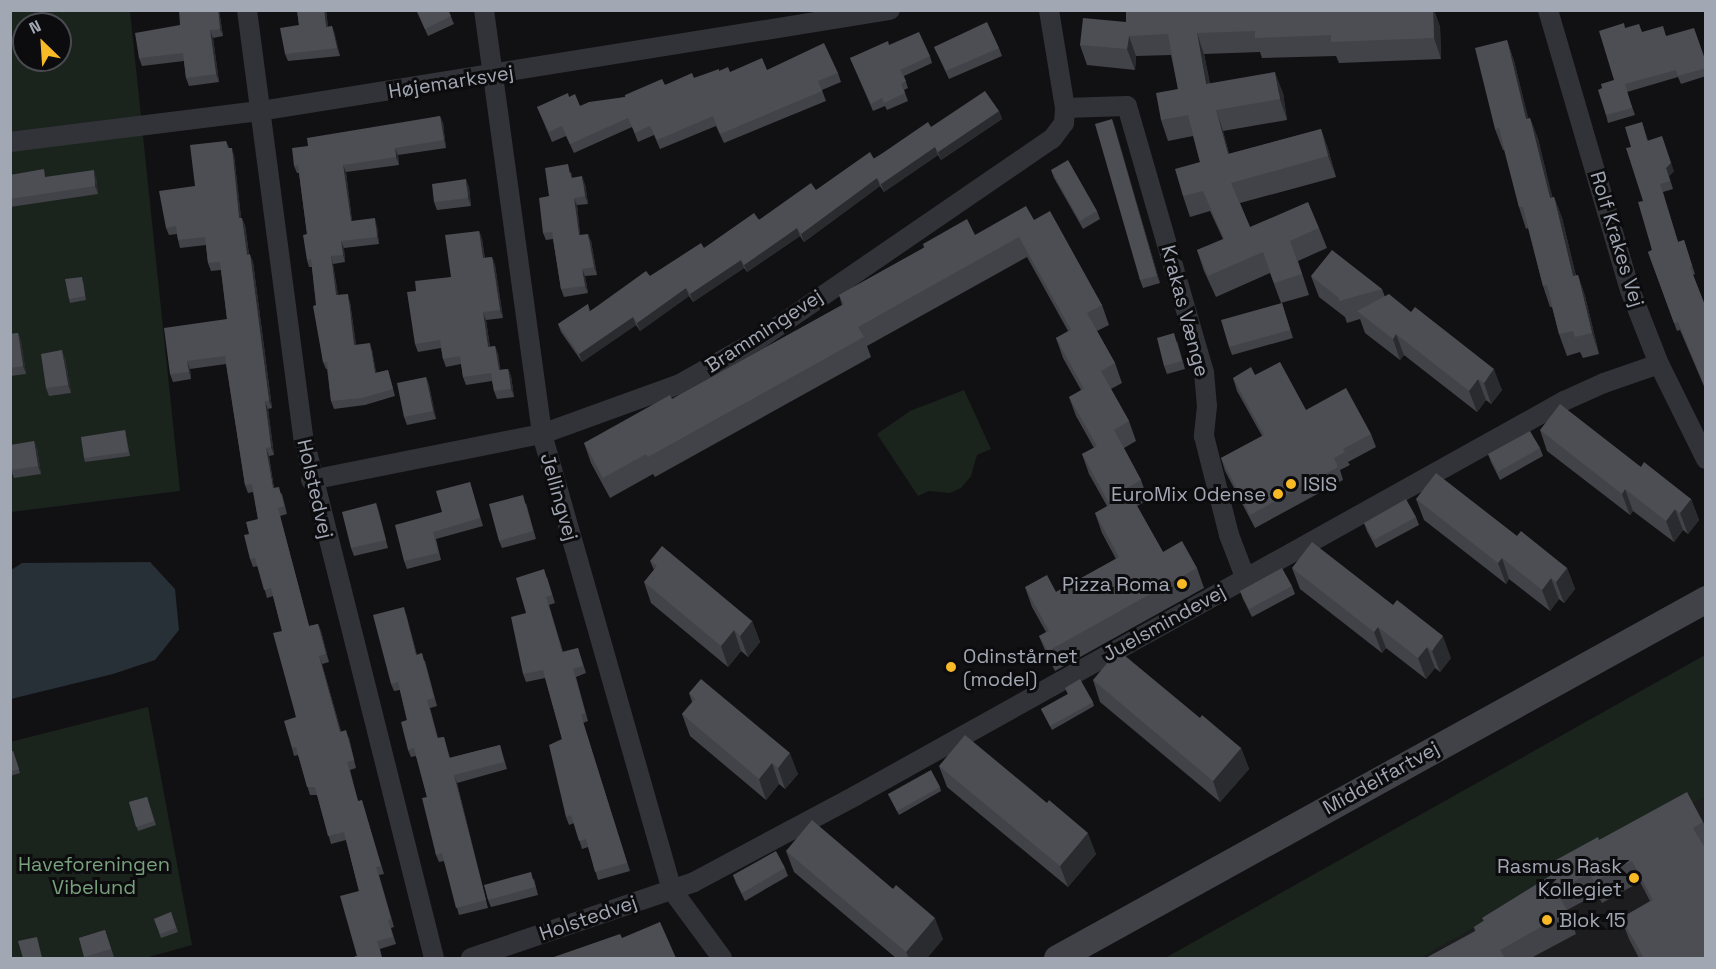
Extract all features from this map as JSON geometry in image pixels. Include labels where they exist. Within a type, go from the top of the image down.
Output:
[{"type":"main road","name":"Middelfartvej","points":[[1058,958],[1706,599]]},
{"type":"street","name":"Holstedvej","points":[[248,10],[303,436],[312,480],[434,958]]},
{"type":"street","name":"Jellingvej","points":[[484,10],[542,434],[672,890],[722,958]]},
{"type":"street","name":"Højemarksvej","points":[[10,142],[260,111],[890,10]]},
{"type":"street","name":"Brammingevej","points":[[312,480],[542,434],[680,384],[758,340],[1052,140],[1064,123],[1065,108],[1049,10]]},
{"type":"street","name":"Rolf Krakes Vej","points":[[1548,10],[1630,290],[1659,364],[1706,459]]},
{"type":"street","name":"Krakas Vænge","points":[[1065,108],[1127,106],[1204,372],[1207,406],[1204,436],[1229,536],[1245,577]]},
{"type":"street","name":"Juelsmindevej","points":[[672,890],[694,882],[816,818],[1564,401],[1604,383],[1659,364]]},
{"type":"street","name":"Holstedvej","points":[[471,958],[672,890]]},
{"type":"shaded area","points":[[150,562],[175,589],[179,630],[155,660],[113,674],[11,699],[11,570],[22,563]]},
{"type":"shaded area","name":"Rasmus Rask Kollegiet","points":[[1705,797],[1705,958],[1421,958]]},
{"type":"green space","points":[[10,11],[130,11],[180,491],[11,512]]},
{"type":"green space","points":[[964,390],[991,449],[977,455],[971,476],[961,488],[950,493],[929,491],[918,496],[877,434],[910,411]]},
{"type":"green space","points":[[1705,655],[1705,797],[1421,958],[1165,958]]},
{"type":"green space","name":"Haveforeningen Vibelund","points":[[148,707],[192,945],[145,958],[11,958],[10,742]]},
{"type":"building","points":[[179,10],[218,10],[220,29],[210,30],[216,74],[186,78],[183,53],[139,58],[135,33],[180,25]]},
{"type":"building","points":[[297,10],[324,10],[326,27],[332,26],[337,48],[285,54],[280,28],[299,25]]},
{"type":"building","points":[[417,10],[448,10],[451,16],[425,29]]},
{"type":"building","points":[[1126,10],[1433,10],[1434,38],[1331,42],[1331,35],[1255,38],[1255,31],[1197,33],[1206,84],[1275,72],[1280,99],[1216,110],[1228,154],[1321,129],[1328,156],[1231,183],[1250,227],[1308,202],[1319,228],[1290,241],[1302,274],[1274,283],[1263,252],[1208,276],[1197,250],[1224,239],[1203,191],[1183,196],[1175,169],[1200,162],[1188,115],[1161,120],[1156,93],[1178,89],[1168,34],[1129,36],[1127,49],[1080,45],[1083,18],[1126,22]]},
{"type":"building","points":[[987,22],[999,48],[946,71],[934,47]]},
{"type":"building","points":[[1624,23],[1625,28],[1639,24],[1642,32],[1663,26],[1666,36],[1694,28],[1706,68],[1678,76],[1676,70],[1625,84],[1632,108],[1606,115],[1598,90],[1602,88],[1601,84],[1614,80],[1599,31]]},
{"type":"building","points":[[919,32],[930,56],[900,70],[906,81],[901,84],[905,93],[884,103],[882,98],[871,104],[850,58],[888,41],[889,45]]},
{"type":"building","points":[[1507,40],[1526,119],[1530,118],[1550,198],[1554,197],[1573,276],[1578,275],[1592,333],[1575,337],[1573,331],[1559,334],[1547,285],[1543,286],[1523,207],[1519,207],[1499,128],[1495,129],[1475,48]]},
{"type":"building","points":[[824,43],[838,73],[818,81],[822,91],[720,134],[713,116],[657,140],[650,126],[635,133],[628,118],[570,144],[562,126],[549,132],[537,107],[568,93],[569,97],[575,94],[580,106],[589,102],[625,97],[662,79],[665,85],[692,73],[694,78],[728,67],[730,72],[762,58],[767,70]]},
{"type":"building","points":[[985,91],[999,111],[938,152],[935,147],[881,184],[877,178],[801,234],[797,228],[744,265],[741,260],[690,294],[686,288],[637,323],[633,317],[579,354],[558,324],[588,304],[589,312],[646,271],[650,276],[701,243],[704,248],[754,213],[759,220],[811,183],[816,190],[870,152],[874,159],[928,122],[931,127]]},
{"type":"building","points":[[440,116],[444,140],[395,148],[396,157],[343,165],[351,221],[375,218],[377,237],[341,241],[343,255],[331,256],[336,295],[348,294],[354,345],[370,343],[375,373],[388,370],[393,389],[362,398],[331,401],[327,362],[323,362],[313,306],[316,305],[311,259],[307,260],[303,235],[307,234],[298,165],[294,166],[292,148],[308,146],[307,138]]},
{"type":"building","points":[[1112,119],[1157,276],[1140,280],[1095,124]]},
{"type":"building","points":[[1642,122],[1647,141],[1662,136],[1671,163],[1666,168],[1670,181],[1660,184],[1678,242],[1684,240],[1692,266],[1690,267],[1706,308],[1706,387],[1678,322],[1674,323],[1648,252],[1652,250],[1638,202],[1643,201],[1626,148],[1631,147],[1625,127]]},
{"type":"building","points":[[226,141],[227,148],[232,148],[239,218],[242,218],[247,255],[250,254],[269,401],[265,401],[271,447],[266,448],[273,488],[279,487],[284,506],[278,508],[309,626],[318,624],[326,654],[319,656],[340,732],[346,730],[354,760],[347,762],[358,801],[362,800],[381,866],[376,867],[391,919],[388,920],[393,937],[377,941],[382,958],[351,958],[357,956],[340,896],[359,891],[344,832],[328,836],[315,787],[307,787],[296,747],[292,748],[284,721],[296,717],[273,633],[282,631],[271,588],[264,590],[255,558],[250,559],[244,535],[249,534],[246,522],[258,519],[252,484],[245,485],[225,356],[187,361],[189,372],[170,374],[164,328],[227,319],[220,262],[208,263],[205,237],[178,240],[176,226],[166,228],[159,191],[195,186],[190,145]]},
{"type":"building","points":[[1068,160],[1097,211],[1080,221],[1051,170]]},
{"type":"building","points":[[568,164],[571,178],[582,176],[585,196],[574,198],[579,235],[588,234],[594,267],[582,269],[585,286],[561,289],[552,232],[543,233],[539,198],[549,196],[545,168]]},
{"type":"building","points":[[44,169],[45,177],[94,170],[95,186],[10,199],[10,175]]},
{"type":"building","points":[[466,179],[468,198],[434,202],[432,184]]},
{"type":"building","points":[[1026,206],[1034,220],[1050,211],[1102,305],[1087,313],[1115,363],[1101,371],[1129,421],[1114,430],[1141,480],[1127,488],[1163,552],[1182,541],[1197,568],[1048,651],[1039,636],[1049,631],[1025,587],[1047,575],[1056,592],[1119,557],[1095,513],[1110,505],[1082,454],[1097,446],[1069,397],[1084,389],[1056,338],[1071,330],[1019,237],[858,327],[864,337],[648,457],[646,454],[603,478],[584,443],[670,395],[672,399],[844,304],[839,295],[925,247],[923,244],[967,219],[975,235]]},
{"type":"building","points":[[479,231],[483,258],[492,257],[500,310],[483,312],[488,347],[495,346],[499,370],[508,369],[511,389],[494,391],[491,373],[463,377],[460,356],[443,359],[440,340],[415,344],[407,292],[416,291],[415,281],[451,277],[445,235]]},
{"type":"building","points":[[1332,250],[1382,289],[1339,301],[1339,298],[1311,276]]},
{"type":"building","points":[[82,277],[85,296],[69,299],[65,279]]},
{"type":"building","points":[[1389,294],[1411,312],[1415,307],[1494,369],[1484,383],[1478,379],[1469,391],[1396,334],[1393,339],[1357,311]]},
{"type":"building","points":[[1282,303],[1290,330],[1229,347],[1221,320]]},
{"type":"building","points":[[18,333],[23,366],[10,368],[10,334]]},
{"type":"building","points":[[1174,333],[1182,361],[1164,366],[1157,338]]},
{"type":"building","points":[[62,350],[68,385],[46,388],[41,354]]},
{"type":"building","points":[[1280,362],[1306,410],[1346,388],[1371,434],[1343,449],[1345,452],[1334,458],[1338,467],[1250,515],[1221,458],[1264,435],[1233,378],[1251,367],[1255,375]]},
{"type":"building","points":[[426,377],[433,411],[404,417],[397,383]]},
{"type":"building","points":[[1560,404],[1641,467],[1644,462],[1691,499],[1680,513],[1675,509],[1666,521],[1625,489],[1622,494],[1540,430]]},
{"type":"building","points":[[125,430],[128,452],[84,458],[81,437]]},
{"type":"building","points":[[1530,431],[1540,448],[1498,472],[1488,454]]},
{"type":"building","points":[[34,441],[38,466],[11,470],[10,445]]},
{"type":"building","points":[[1436,473],[1517,536],[1521,531],[1567,568],[1556,582],[1551,578],[1542,590],[1502,558],[1498,563],[1416,499]]},
{"type":"building","points":[[470,482],[480,518],[433,532],[438,553],[404,561],[395,525],[442,512],[436,491]]},
{"type":"building","points":[[523,495],[533,531],[499,541],[489,504]]},
{"type":"building","points":[[1406,499],[1416,517],[1374,540],[1364,523]]},
{"type":"building","points":[[376,503],[386,540],[351,548],[342,512]]},
{"type":"building","points":[[1312,542],[1393,605],[1397,600],[1443,636],[1432,651],[1427,647],[1418,658],[1378,627],[1374,632],[1292,568]]},
{"type":"building","points":[[662,546],[752,621],[740,636],[734,630],[721,646],[644,582],[657,566],[650,561]]},
{"type":"building","points":[[1282,568],[1292,586],[1249,609],[1240,591]]},
{"type":"building","points":[[544,569],[552,595],[546,597],[562,652],[578,648],[583,666],[573,669],[585,713],[581,715],[627,863],[595,872],[586,839],[579,841],[571,815],[566,817],[549,745],[562,739],[543,670],[523,674],[511,617],[526,613],[516,578]]},
{"type":"building","points":[[404,607],[416,655],[422,653],[434,698],[427,700],[437,738],[444,737],[449,758],[500,745],[504,762],[454,775],[486,900],[456,908],[442,853],[436,855],[422,798],[427,797],[414,748],[408,750],[401,722],[407,720],[398,682],[391,684],[373,615]]},
{"type":"building","points":[[1118,650],[1200,718],[1202,715],[1241,748],[1213,781],[1093,680]]},
{"type":"building","points":[[701,679],[790,753],[778,768],[772,763],[759,779],[682,714],[695,699],[689,693]]},
{"type":"building","points":[[1080,679],[1093,702],[1050,726],[1041,709],[1068,694],[1065,688]]},
{"type":"building","points":[[965,735],[1047,803],[1049,800],[1088,833],[1060,866],[939,766]]},
{"type":"building","points":[[13,751],[19,769],[10,772],[10,752]]},
{"type":"building","points":[[931,770],[940,787],[897,811],[888,794]]},
{"type":"building","name":"Rasmus Rask Kollegiet","points":[[1687,792],[1703,822],[1693,828],[1706,850],[1706,958],[1644,958],[1621,918],[1653,900],[1632,861],[1594,882],[1590,873],[1556,891],[1568,912],[1500,950],[1504,957],[1426,958],[1476,931],[1474,927],[1484,921],[1482,918],[1561,869],[1556,860],[1598,837],[1599,840]]},
{"type":"building","points":[[147,797],[154,821],[136,827],[129,802]]},
{"type":"building","points":[[812,820],[893,889],[896,885],[935,918],[906,952],[786,851]]},
{"type":"building","points":[[776,851],[785,868],[742,893],[733,875]]},
{"type":"building","points":[[531,872],[535,887],[488,900],[484,885]]},
{"type":"building","points":[[171,912],[176,928],[160,934],[154,919]]},
{"type":"building","points":[[660,922],[676,958],[551,958],[620,934],[622,938]]},
{"type":"building","points":[[105,930],[111,949],[84,957],[79,938]]},
{"type":"building","points":[[37,937],[42,958],[23,958],[18,941]]},
{"type":"place","name":"ISIS","points":[[1291,484]]},
{"type":"place","name":"EuroMix Odense","points":[[1278,494]]},
{"type":"place","name":"Pizza Roma","points":[[1182,584]]},
{"type":"place","name":"Odinstårnet (model)","points":[[951,667]]},
{"type":"place","name":"Rasmus Rask Kollegiet","points":[[1634,878]]},
{"type":"place","name":"Blok 15","points":[[1547,920]]}]
